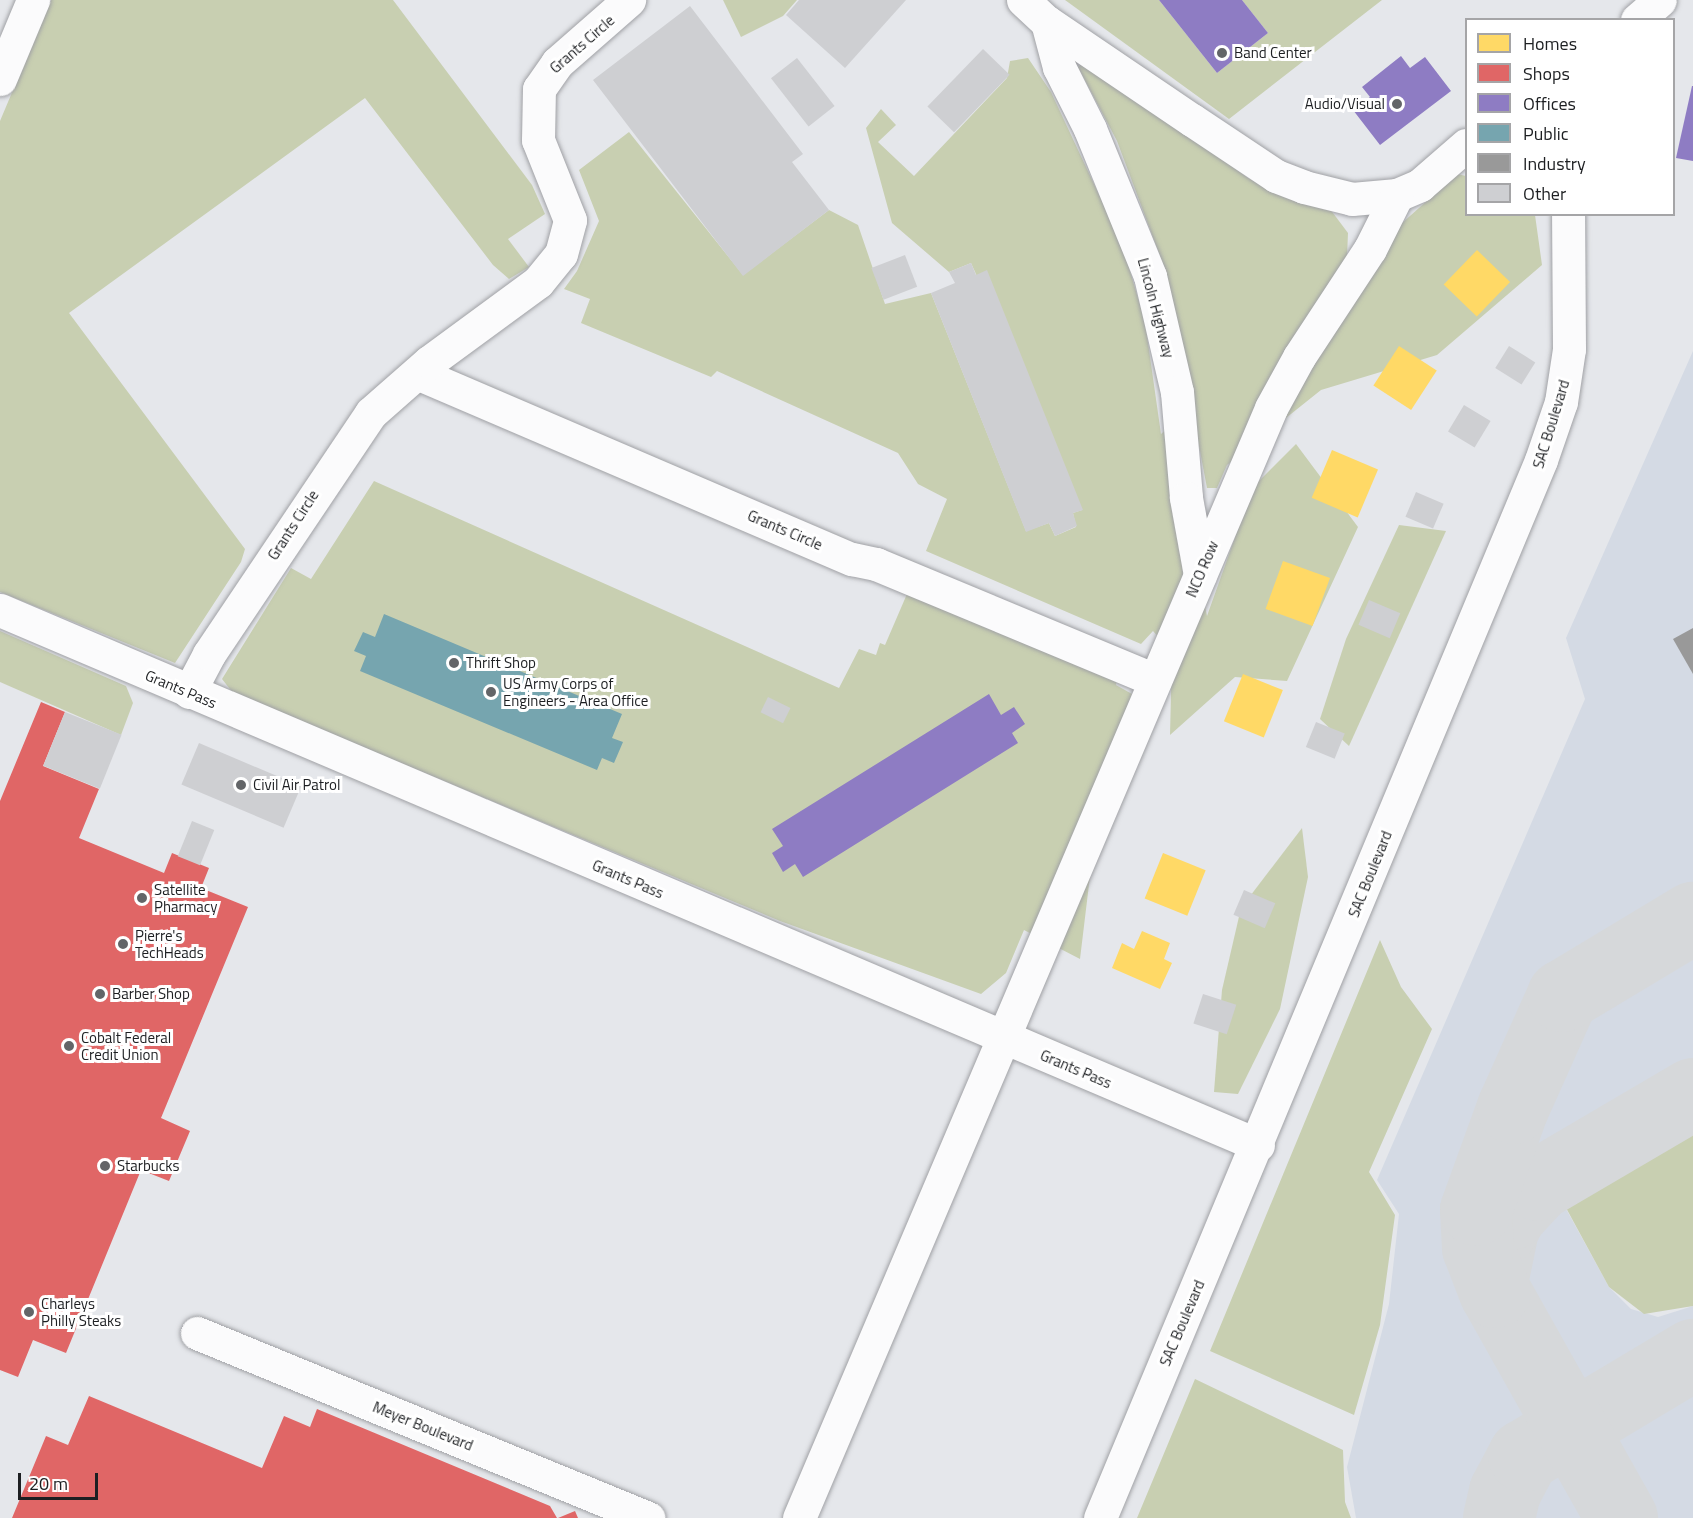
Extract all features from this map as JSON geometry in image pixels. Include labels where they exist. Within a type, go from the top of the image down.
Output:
[{"type":"street","points":[[0,79],[33,0]]},
{"type":"street","name":"Grants Circle","points":[[189,692],[209,654],[349,440],[371,413],[417,373],[538,282],[561,254],[570,220],[538,140],[539,90],[557,63],[629,0]]},
{"type":"street","points":[[1023,0],[1047,21],[1276,176],[1335,196],[1370,200],[1397,195],[1420,184],[1459,158]]},
{"type":"street","points":[[1639,18],[1660,0]]},
{"type":"street","name":"Lincoln Highway","points":[[1047,21],[1059,67],[1090,129],[1150,276],[1177,392],[1186,498],[1200,575]]},
{"type":"street","name":"NCO Row","points":[[799,1518],[1001,1037],[1271,408],[1299,357],[1370,249],[1397,195]]},
{"type":"street","name":"SAC Boulevard","points":[[1100,1518],[1258,1145],[1552,429],[1569,349],[1568,216]]},
{"type":"street","name":"Grants Circle","points":[[417,373],[852,559],[876,564],[1155,680]]},
{"type":"street","name":"Grants Pass","points":[[0,610],[1258,1145]]},
{"type":"street","name":"Meyer Boulevard","points":[[197,1333],[649,1518]]},
{"type":"shaded area","points":[[1693,351],[1693,1133],[1565,1207],[1609,1287],[1631,1309],[1658,1317],[1693,1306],[1693,1518],[1356,1518],[1347,1467],[1389,1304],[1399,1214],[1377,1180],[1585,699],[1566,638]]},
{"type":"green space","points":[[51,0],[393,0],[532,185],[545,214],[508,239],[529,267],[509,279],[493,265],[365,98],[69,313],[245,549],[241,562],[175,663],[0,592],[0,121]]},
{"type":"green space","points":[[723,0],[797,0],[783,16],[741,37]]},
{"type":"green space","points":[[1065,0],[1159,0],[1217,73],[1268,33],[1242,0],[1382,0],[1229,119]]},
{"type":"green space","points":[[1028,58],[1051,92],[1122,244],[1145,322],[1161,434],[1169,427],[1207,616],[1253,487],[1296,444],[1358,527],[1287,681],[1235,677],[1170,735],[1172,653],[1153,631],[1141,644],[926,551],[947,499],[918,484],[898,453],[717,371],[711,377],[581,323],[590,299],[564,289],[577,271],[599,221],[579,170],[629,132],[743,275],[829,210],[858,225],[885,304],[931,293],[1026,531],[1049,523],[1055,536],[1076,527],[1073,513],[1082,510],[971,263],[949,272],[892,223],[866,128],[881,109],[896,125],[878,142],[914,176],[1007,78],[1010,61]]},
{"type":"green space","points":[[1087,60],[1248,178],[1296,202],[1330,209],[1348,233],[1347,257],[1382,241],[1457,174],[1465,176],[1465,216],[1535,216],[1542,265],[1437,355],[1321,390],[1227,465],[1217,488],[1207,488],[1166,272],[1117,141],[1078,67]]},
{"type":"green space","points":[[374,481],[839,688],[859,649],[876,655],[880,643],[885,645],[910,587],[1117,677],[1116,685],[1132,694],[1101,785],[1080,959],[1024,930],[1006,973],[981,994],[780,921],[233,693],[222,679],[291,568],[311,579]]},
{"type":"green space","points":[[1399,525],[1446,531],[1349,746],[1320,719],[1346,639]]},
{"type":"green space","points":[[0,631],[126,686],[133,703],[121,735],[0,682]]},
{"type":"green space","points":[[1302,828],[1308,877],[1280,1009],[1238,1094],[1214,1092],[1222,990],[1241,908]]},
{"type":"green space","points":[[1380,940],[1401,987],[1432,1029],[1369,1172],[1395,1215],[1380,1325],[1354,1415],[1210,1351]]},
{"type":"green space","points":[[1693,1133],[1693,1306],[1644,1314],[1609,1287],[1565,1206]]},
{"type":"green space","points":[[1195,1379],[1343,1450],[1345,1502],[1351,1518],[1137,1518]]},
{"type":"building: Homes","points":[[1477,250],[1510,282],[1477,316],[1444,285]]},
{"type":"building: Homes","points":[[1399,346],[1437,371],[1411,410],[1373,385]]},
{"type":"building: Homes","points":[[1332,450],[1378,470],[1358,517],[1312,498]]},
{"type":"building: Homes","points":[[1283,561],[1330,578],[1313,626],[1266,609]]},
{"type":"building: Homes","points":[[1243,674],[1283,690],[1264,737],[1224,721]]},
{"type":"building: Homes","points":[[1163,853],[1206,870],[1187,916],[1145,898]]},
{"type":"building: Homes","points":[[1142,931],[1170,943],[1164,959],[1172,963],[1160,989],[1112,968],[1122,943],[1134,949]]},
{"type":"building: Shops","points":[[41,702],[65,712],[43,766],[99,789],[79,838],[164,873],[172,853],[209,868],[201,888],[248,907],[161,1118],[190,1131],[169,1181],[141,1170],[66,1353],[33,1340],[18,1377],[0,1370],[0,801]]},
{"type":"building: Shops","points":[[89,1396],[262,1468],[284,1416],[310,1427],[317,1409],[550,1506],[557,1518],[12,1518],[46,1436],[68,1445]]},
{"type":"building: Shops","points":[[575,1511],[578,1518],[558,1518]]},
{"type":"building: Offices","name":"Band Center","points":[[1159,0],[1242,0],[1268,33],[1217,73]]},
{"type":"building: Offices","name":"Audio/Visual","points":[[1401,56],[1410,68],[1425,57],[1451,91],[1380,145],[1353,110],[1370,97],[1362,87]]},
{"type":"building: Offices","points":[[1693,86],[1693,161],[1676,158]]},
{"type":"building: Offices","points":[[989,694],[1001,715],[1014,707],[1025,724],[1012,733],[1018,743],[803,877],[795,864],[783,872],[772,853],[783,846],[772,829]]},
{"type":"building: Public","name":"US Army Corps of Engineers - Area Office","points":[[384,614],[622,714],[612,738],[623,742],[614,763],[602,758],[597,770],[360,671],[366,656],[354,651],[363,632],[375,637]]},
{"type":"building: Industry","points":[[1693,628],[1693,674],[1673,639]]},
{"type":"building: Other","points":[[799,0],[906,0],[845,68],[786,15]]},
{"type":"building: Other","points":[[690,6],[803,154],[792,162],[829,210],[743,276],[593,80]]},
{"type":"building: Other","points":[[983,49],[1010,75],[954,132],[927,107]]},
{"type":"building: Other","points":[[797,58],[835,106],[809,126],[771,78]]},
{"type":"building: Other","points":[[905,255],[917,287],[884,300],[871,268]]},
{"type":"building: Other","points":[[971,263],[976,275],[987,270],[1083,510],[1073,513],[1077,526],[1055,536],[1049,523],[1026,532],[931,293],[955,283],[949,272]]},
{"type":"building: Other","points":[[1509,346],[1535,362],[1522,384],[1495,368]]},
{"type":"building: Other","points":[[1464,405],[1491,421],[1475,448],[1448,432]]},
{"type":"building: Other","points":[[1416,492],[1444,504],[1433,529],[1405,517]]},
{"type":"building: Other","points":[[1369,600],[1400,613],[1390,638],[1358,625]]},
{"type":"building: Other","points":[[768,697],[790,708],[783,723],[761,712]]},
{"type":"building: Other","points":[[65,712],[122,735],[100,789],[43,766]]},
{"type":"building: Other","points":[[1316,722],[1345,734],[1335,759],[1306,747]]},
{"type":"building: Other","name":"Civil Air Patrol","points":[[199,743],[301,786],[284,828],[181,784]]},
{"type":"building: Other","points":[[192,821],[214,830],[200,865],[178,856]]},
{"type":"building: Other","points":[[1244,890],[1275,903],[1265,928],[1233,915]]},
{"type":"building: Other","points":[[1203,994],[1236,1005],[1227,1034],[1193,1023]]},
{"type":"taxiway","points":[[1622,1518],[1495,1292],[1478,1248],[1476,1210],[1513,1108],[1563,996],[1693,918]]},
{"type":"taxiway","points":[[1494,1273],[1503,1229],[1511,1214],[1538,1185],[1693,1094]]},
{"type":"taxiway","points":[[1499,1518],[1505,1492],[1524,1456],[1693,1355]]},
{"type":"place","name":"Band Center","points":[[1222,53]]},
{"type":"place","name":"Audio/Visual","points":[[1397,104]]},
{"type":"place","name":"Thrift Shop","points":[[454,663]]},
{"type":"place","name":"US Army Corps of Engineers - Area Office","points":[[491,692]]},
{"type":"place","name":"Civil Air Patrol","points":[[241,785]]},
{"type":"place","name":"Satellite Pharmacy","points":[[142,898]]},
{"type":"place","name":"Pierre's TechHeads","points":[[123,944]]},
{"type":"place","name":"Barber Shop","points":[[100,994]]},
{"type":"place","name":"Cobalt Federal Credit Union","points":[[69,1046]]},
{"type":"place","name":"Starbucks","points":[[105,1166]]},
{"type":"place","name":"Charleys Philly Steaks","points":[[29,1312]]}]
